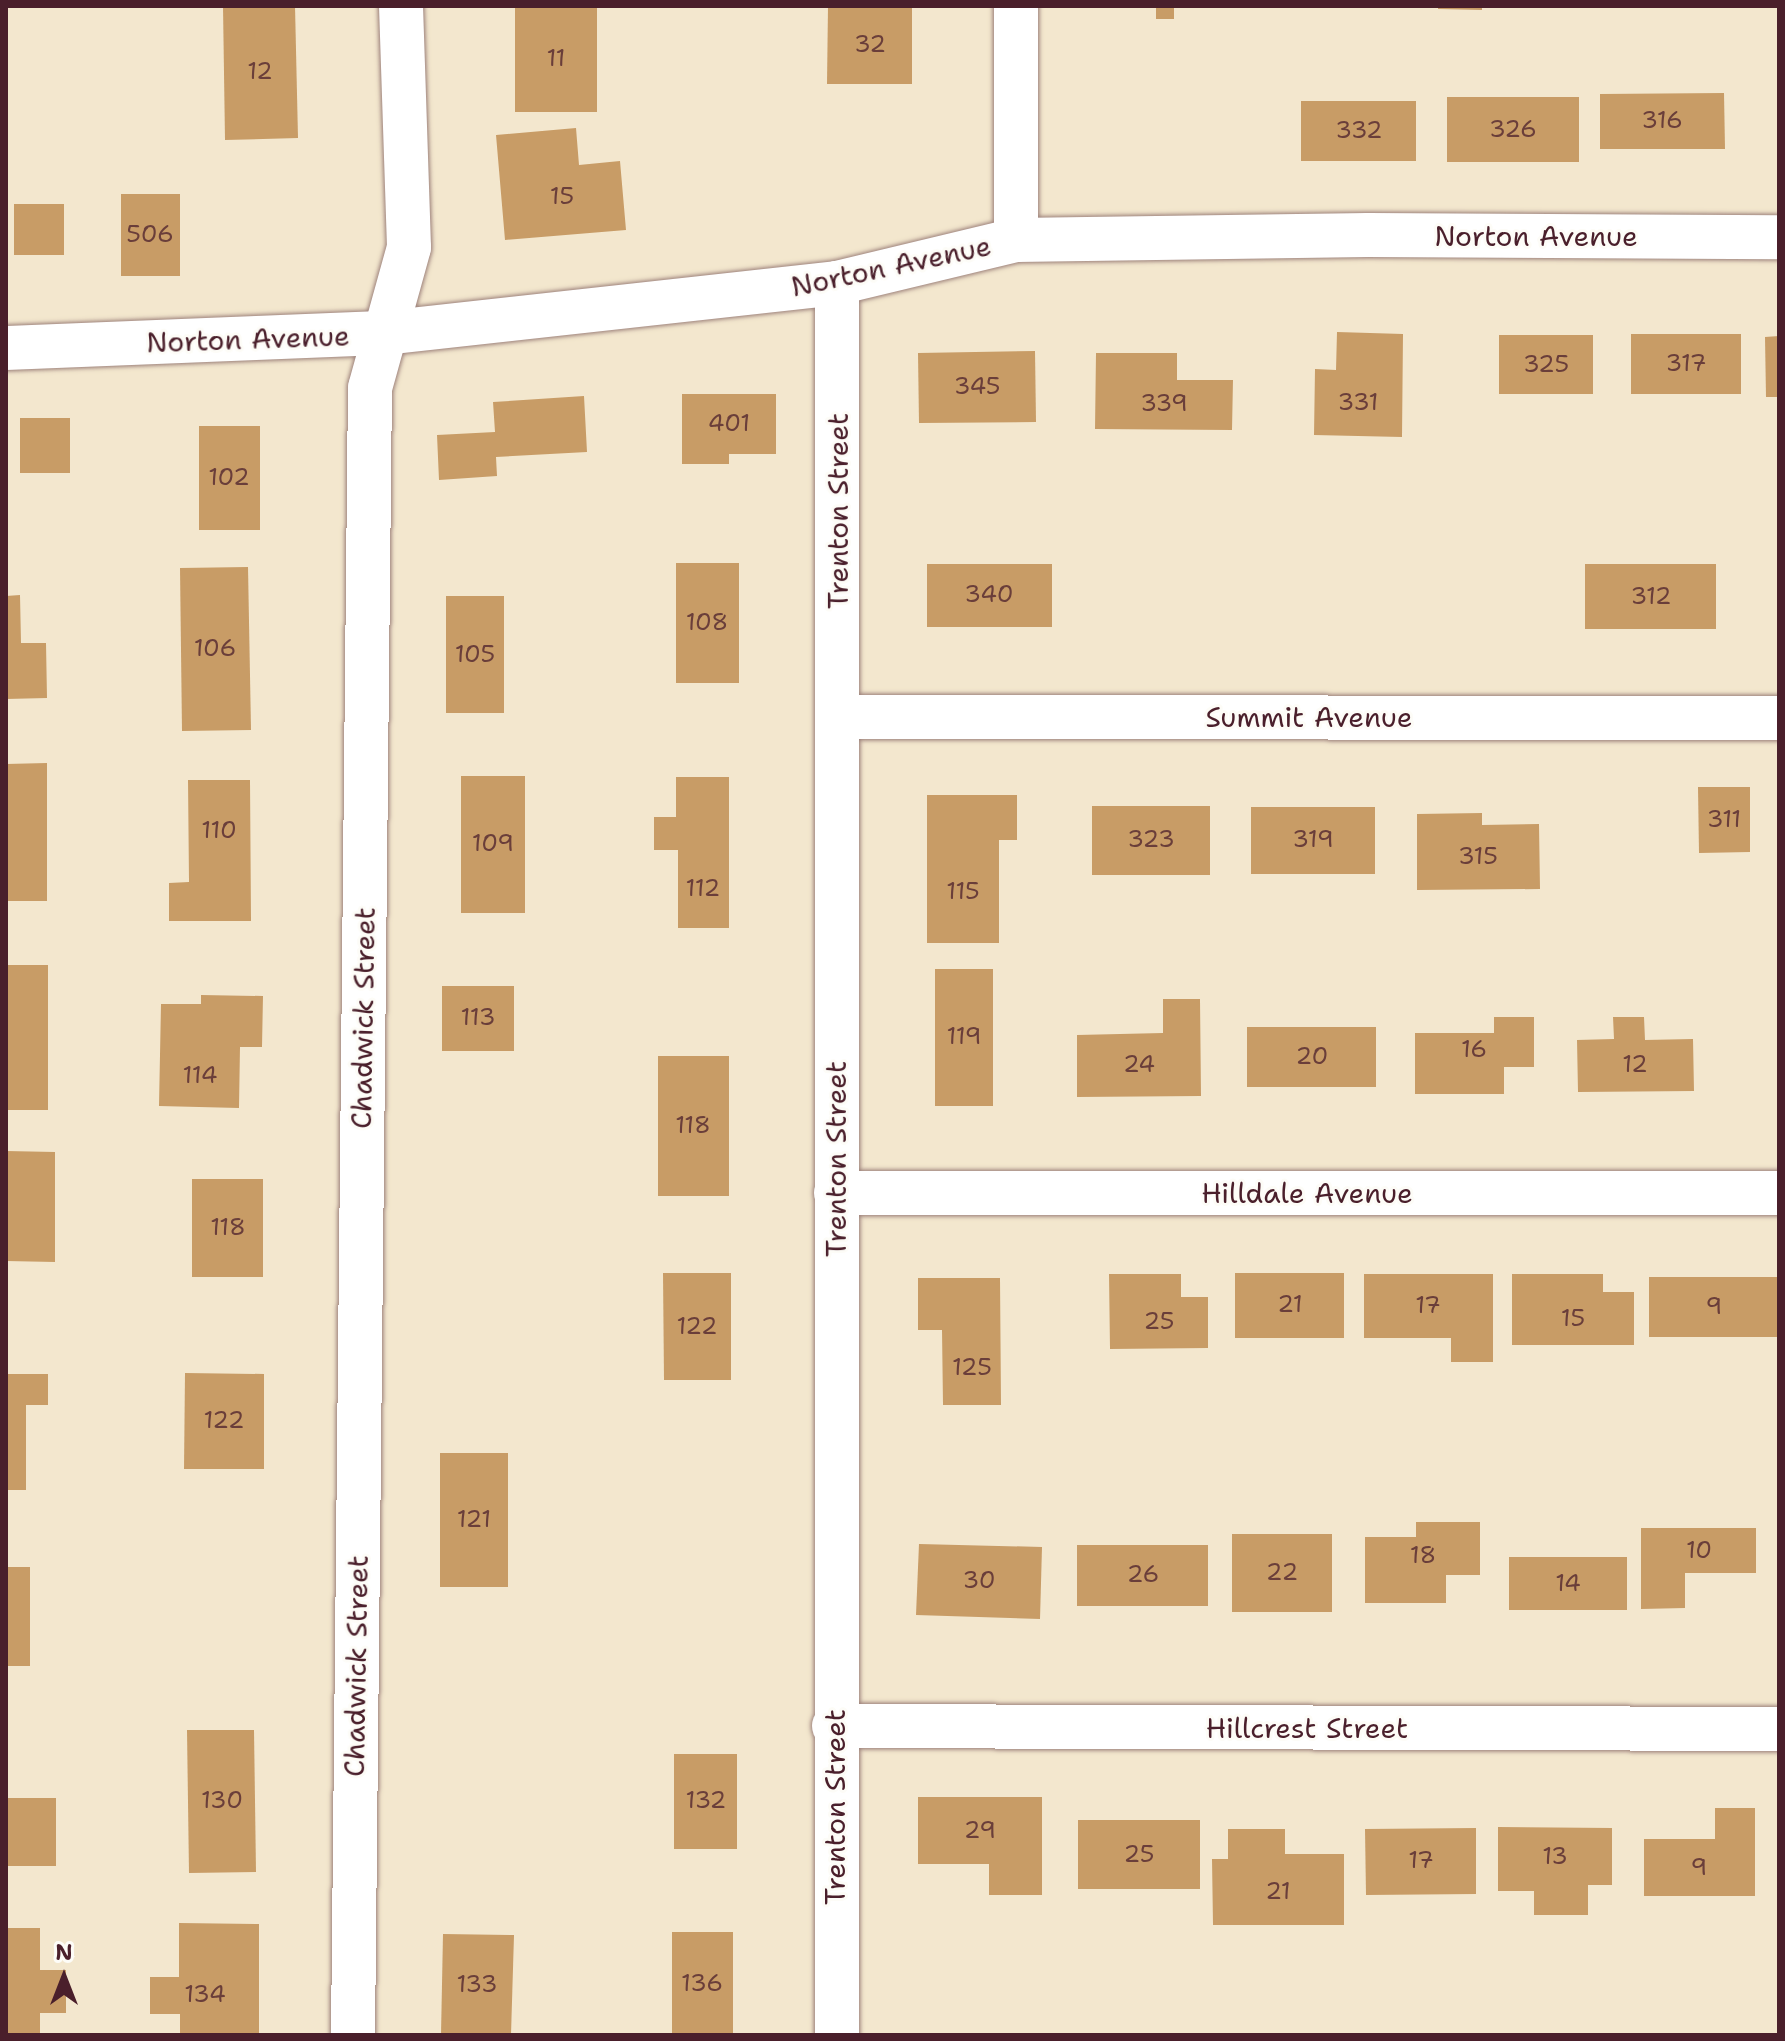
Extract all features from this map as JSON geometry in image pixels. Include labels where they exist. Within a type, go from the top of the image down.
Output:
[{"type":"street","name":"Chadwick Street","points":[[353,2035],[370,388],[409,247],[401,6]]},
{"type":"street","points":[[1016,6],[1016,240]]},
{"type":"street","name":"Norton Avenue","points":[[6,348],[384,333],[837,283],[1016,240],[1368,235],[1779,237]]},
{"type":"street","name":"Trenton Street","points":[[837,283],[839,717],[834,1726],[837,2035]]},
{"type":"street","name":"Summit Avenue","points":[[839,717],[1779,718]]},
{"type":"street","name":"Hilldale Avenue","points":[[836,1193],[1779,1193]]},
{"type":"street","name":"Hillcrest Street","points":[[834,1726],[1779,1729]]},
{"type":"building","points":[[223,6],[295,6],[298,138],[225,140]]},
{"type":"building","points":[[515,6],[597,6],[597,112],[515,112]]},
{"type":"building","points":[[828,6],[912,6],[912,84],[827,84]]},
{"type":"building","points":[[1156,6],[1174,6],[1174,19],[1156,19]]},
{"type":"building","points":[[1438,6],[1482,6],[1482,10],[1438,9]]},
{"type":"building","points":[[1724,93],[1725,149],[1600,149],[1600,94]]},
{"type":"building","points":[[1447,97],[1579,97],[1579,162],[1447,162]]},
{"type":"building","points":[[1301,101],[1416,101],[1416,161],[1301,161]]},
{"type":"building","points":[[576,128],[579,165],[620,161],[626,230],[505,240],[496,135]]},
{"type":"building","points":[[121,194],[180,194],[180,276],[121,276]]},
{"type":"building","points":[[14,204],[64,204],[64,255],[14,255]]},
{"type":"building","points":[[1337,332],[1403,334],[1402,437],[1314,435],[1315,369],[1336,370]]},
{"type":"building","points":[[1631,334],[1741,334],[1741,394],[1631,394]]},
{"type":"building","points":[[1499,335],[1593,335],[1593,394],[1499,394]]},
{"type":"building","points":[[1779,336],[1779,397],[1766,397],[1765,337]]},
{"type":"building","points":[[1035,351],[1036,422],[919,423],[918,353]]},
{"type":"building","points":[[1096,353],[1177,353],[1177,380],[1233,380],[1232,430],[1095,429]]},
{"type":"building","points":[[682,394],[776,394],[776,454],[729,454],[729,464],[682,464]]},
{"type":"building","points":[[584,396],[587,452],[496,457],[497,476],[439,480],[437,435],[495,432],[493,402]]},
{"type":"building","points":[[20,418],[70,418],[70,473],[20,473]]},
{"type":"building","points":[[199,426],[260,426],[260,530],[199,530]]},
{"type":"building","points":[[676,563],[739,563],[739,683],[676,683]]},
{"type":"building","points":[[927,564],[1052,564],[1052,627],[927,627]]},
{"type":"building","points":[[1585,564],[1716,564],[1716,629],[1585,629]]},
{"type":"building","points":[[248,567],[251,730],[182,731],[180,568]]},
{"type":"building","points":[[20,595],[21,643],[46,643],[47,698],[6,699],[6,596]]},
{"type":"building","points":[[446,596],[504,596],[504,713],[446,713]]},
{"type":"building","points":[[47,763],[47,901],[6,901],[6,764]]},
{"type":"building","points":[[461,776],[525,776],[525,913],[461,913]]},
{"type":"building","points":[[676,777],[729,777],[729,928],[678,928],[678,850],[654,850],[654,817],[676,817]]},
{"type":"building","points":[[188,780],[250,780],[251,921],[169,921],[169,883],[189,882]]},
{"type":"building","points":[[1698,787],[1750,787],[1750,852],[1699,853]]},
{"type":"building","points":[[927,795],[1017,795],[1017,840],[999,840],[999,943],[927,943]]},
{"type":"building","points":[[1092,806],[1210,806],[1210,875],[1092,875]]},
{"type":"building","points":[[1251,807],[1375,807],[1375,874],[1251,874]]},
{"type":"building","points":[[1482,813],[1482,825],[1539,824],[1540,889],[1417,890],[1417,814]]},
{"type":"building","points":[[6,965],[48,965],[48,1110],[6,1110]]},
{"type":"building","points":[[935,969],[993,969],[993,1106],[935,1106]]},
{"type":"building","points":[[442,986],[514,986],[514,1051],[442,1051]]},
{"type":"building","points":[[201,995],[263,996],[262,1047],[240,1047],[239,1108],[159,1106],[161,1004],[201,1004]]},
{"type":"building","points":[[1163,999],[1200,999],[1201,1096],[1077,1097],[1077,1035],[1163,1033]]},
{"type":"building","points":[[1494,1017],[1534,1017],[1534,1067],[1504,1067],[1504,1094],[1415,1094],[1415,1033],[1494,1033]]},
{"type":"building","points":[[1613,1017],[1644,1017],[1645,1040],[1693,1039],[1694,1091],[1578,1092],[1577,1040],[1614,1039]]},
{"type":"building","points":[[1247,1027],[1376,1027],[1376,1087],[1247,1087]]},
{"type":"building","points":[[658,1056],[729,1056],[729,1196],[658,1196]]},
{"type":"building","points":[[6,1151],[55,1152],[55,1262],[6,1261]]},
{"type":"building","points":[[192,1179],[263,1179],[263,1277],[192,1277]]},
{"type":"building","points":[[663,1273],[731,1273],[731,1380],[664,1380]]},
{"type":"building","points":[[1235,1273],[1344,1273],[1344,1338],[1235,1338]]},
{"type":"building","points":[[1109,1274],[1181,1274],[1181,1297],[1208,1297],[1208,1348],[1110,1349]]},
{"type":"building","points":[[1364,1274],[1493,1274],[1493,1362],[1451,1362],[1451,1338],[1364,1338]]},
{"type":"building","points":[[1512,1274],[1603,1274],[1603,1292],[1634,1292],[1634,1345],[1512,1345]]},
{"type":"building","points":[[1649,1277],[1778,1277],[1778,1337],[1649,1337]]},
{"type":"building","points":[[918,1278],[1000,1278],[1001,1405],[943,1405],[942,1330],[918,1330]]},
{"type":"building","points":[[185,1373],[264,1374],[264,1469],[184,1469]]},
{"type":"building","points":[[6,1374],[48,1374],[48,1405],[26,1405],[26,1490],[6,1490]]},
{"type":"building","points":[[440,1453],[508,1453],[508,1587],[440,1587]]},
{"type":"building","points":[[1416,1522],[1480,1522],[1480,1575],[1446,1575],[1446,1603],[1365,1603],[1365,1537],[1416,1537]]},
{"type":"building","points":[[1641,1528],[1756,1528],[1756,1573],[1685,1573],[1685,1608],[1641,1609]]},
{"type":"building","points":[[1232,1534],[1332,1534],[1332,1612],[1232,1612]]},
{"type":"building","points":[[919,1544],[1042,1547],[1040,1619],[916,1615]]},
{"type":"building","points":[[1077,1545],[1208,1545],[1208,1606],[1077,1606]]},
{"type":"building","points":[[1509,1557],[1627,1557],[1627,1610],[1509,1610]]},
{"type":"building","points":[[6,1567],[30,1567],[30,1666],[6,1666]]},
{"type":"building","points":[[187,1730],[254,1730],[256,1872],[189,1873]]},
{"type":"building","points":[[674,1754],[737,1754],[737,1849],[674,1849]]},
{"type":"building","points":[[918,1797],[1042,1797],[1042,1895],[989,1895],[989,1864],[918,1864]]},
{"type":"building","points":[[6,1798],[56,1798],[56,1866],[6,1866]]},
{"type":"building","points":[[1715,1808],[1755,1808],[1755,1896],[1644,1896],[1644,1839],[1715,1839]]},
{"type":"building","points":[[1078,1820],[1200,1820],[1200,1889],[1078,1889]]},
{"type":"building","points":[[1498,1827],[1612,1828],[1612,1885],[1588,1885],[1588,1915],[1534,1915],[1534,1891],[1498,1891]]},
{"type":"building","points":[[1476,1828],[1476,1894],[1366,1895],[1365,1829]]},
{"type":"building","points":[[1228,1829],[1285,1829],[1285,1854],[1344,1854],[1344,1925],[1213,1925],[1212,1859],[1228,1859]]},
{"type":"building","points":[[179,1923],[259,1924],[259,2035],[180,2035],[180,2014],[150,2014],[150,1977],[179,1977]]},
{"type":"building","points":[[6,1928],[40,1928],[40,1970],[66,1970],[66,2013],[40,2013],[40,2035],[6,2035]]},
{"type":"building","points":[[672,1932],[733,1932],[733,2035],[672,2035]]},
{"type":"building","points":[[443,1934],[514,1935],[511,2035],[441,2035]]}]
